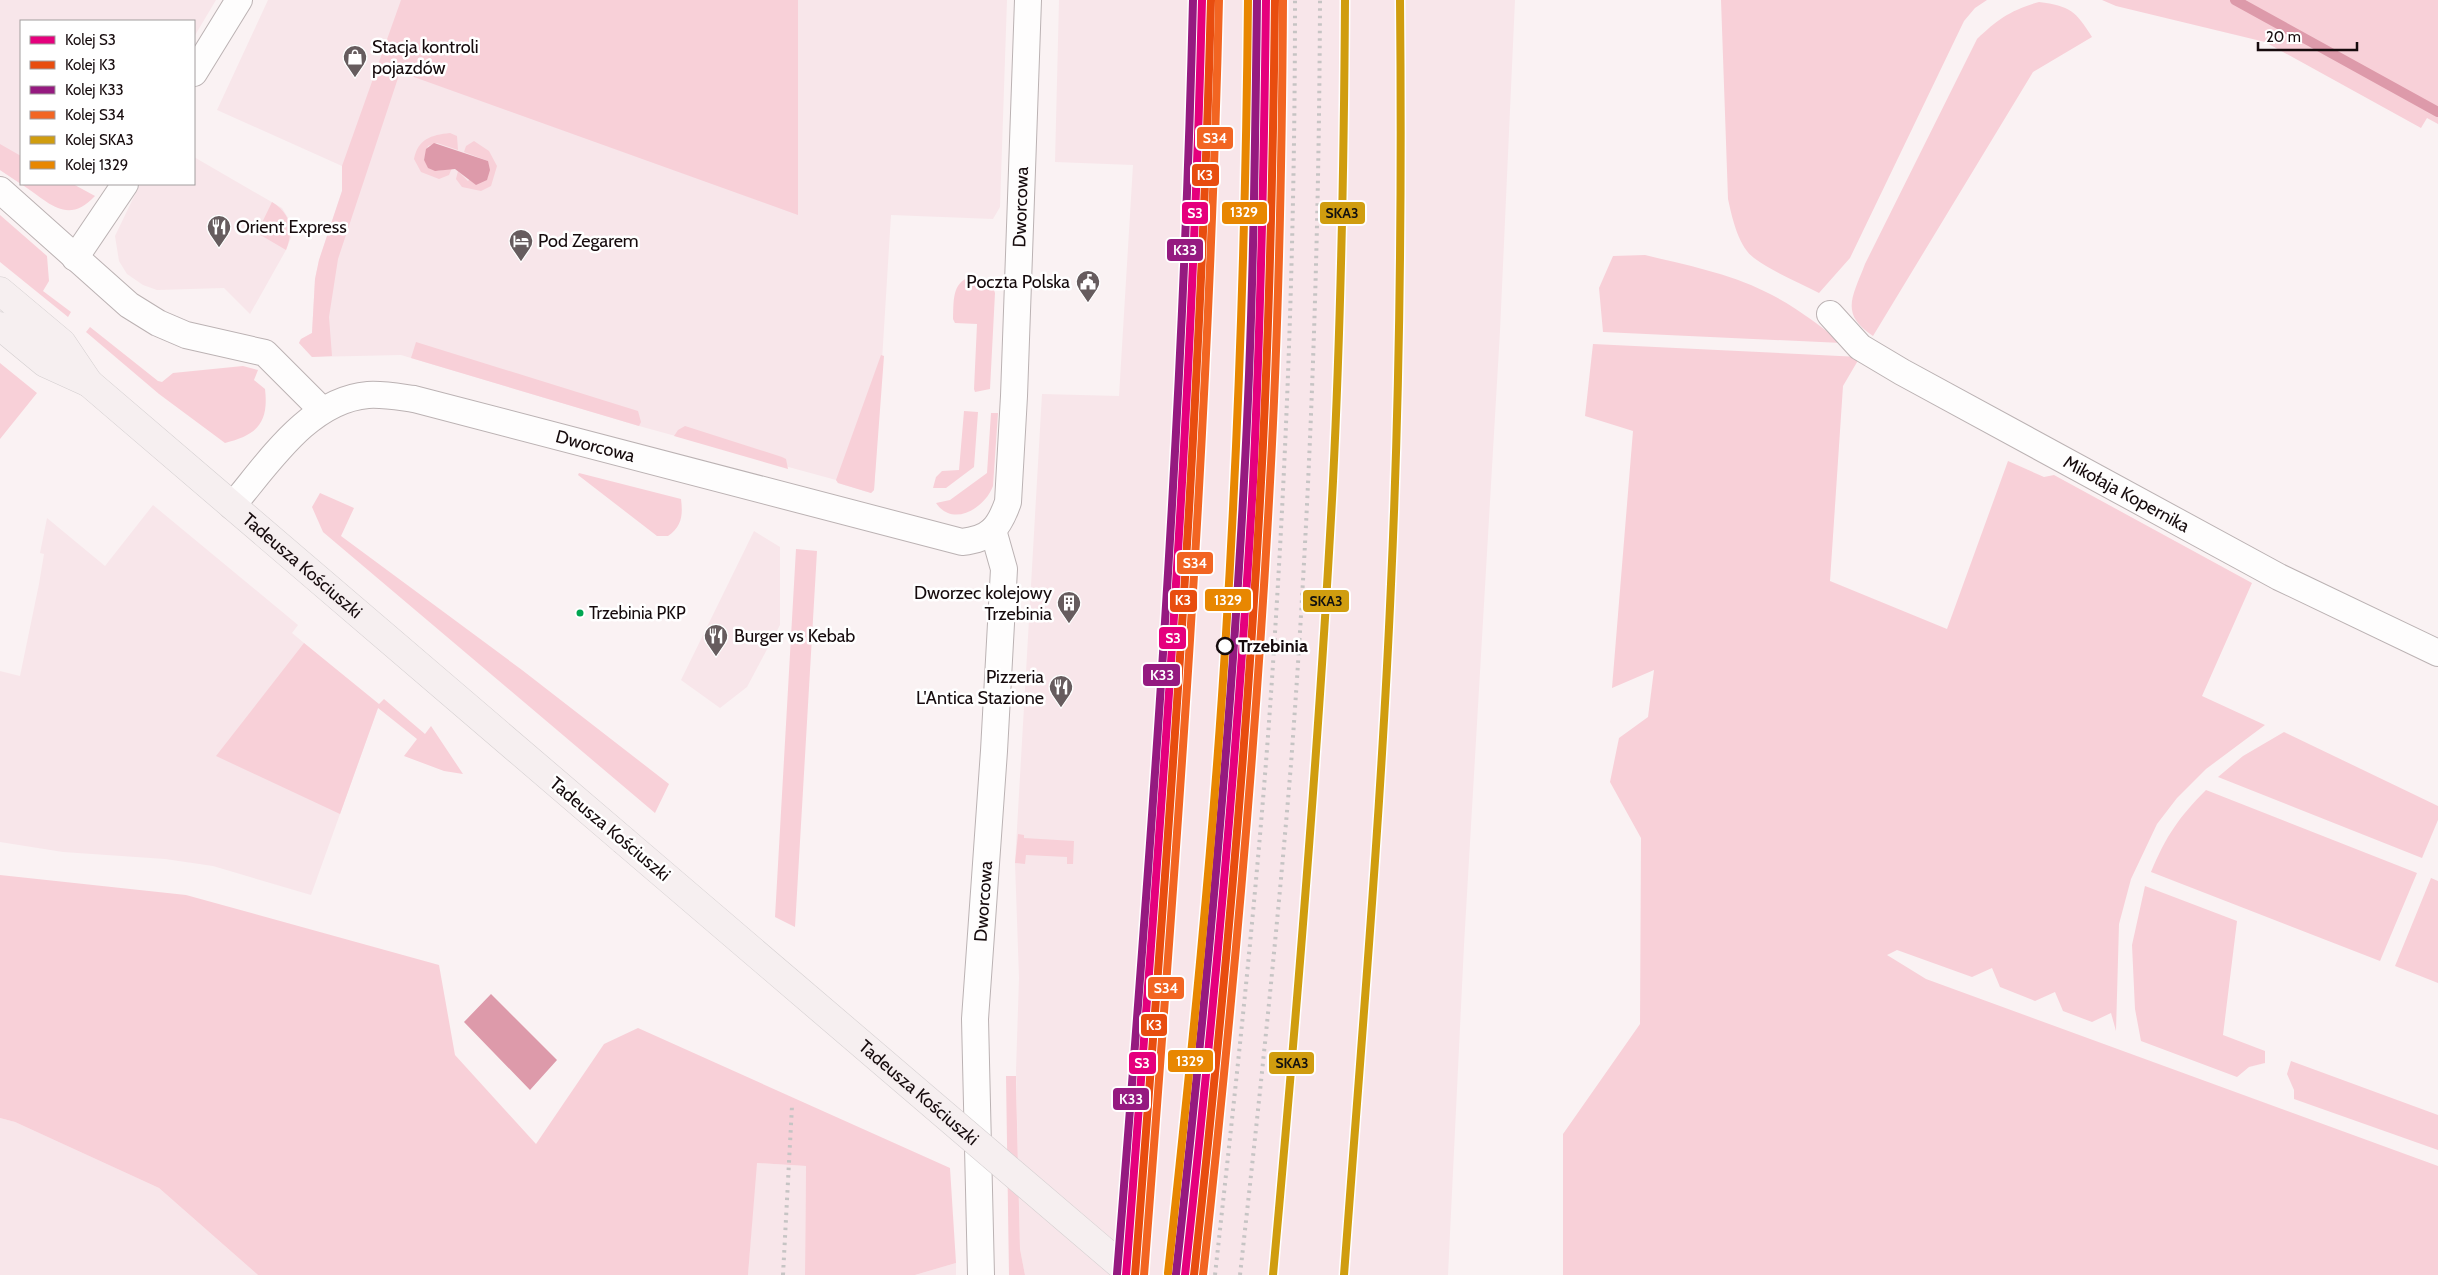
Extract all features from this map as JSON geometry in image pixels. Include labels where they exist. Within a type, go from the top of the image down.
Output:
[{"type":"main road","name":"Tadeusza Kościuszki","points":[[0,291],[62,343],[89,383],[1132,1275]]},
{"type":"main road","name":"Tadeusza Kościuszki","points":[[0,326],[45,363],[89,383]]},
{"type":"street","points":[[195,71],[238,0]]},
{"type":"street","name":"Dworcowa","points":[[232,506],[295,433],[322,410],[367,396],[414,399],[962,542],[979,540],[993,530],[1003,518],[1008,502],[1014,396],[1028,0]]},
{"type":"street","points":[[75,258],[124,185]]},
{"type":"street","points":[[0,190],[129,305],[158,323],[186,335],[265,353],[322,410]]},
{"type":"street","name":"Mikołaja Kopernika","points":[[1830,314],[1860,347],[1902,372],[2279,576],[2438,653]]},
{"type":"street","name":"Dworcowa","points":[[981,1275],[975,1019],[994,751],[1004,569],[993,530]]},
{"type":"shaded area","points":[[0,0],[216,0],[195,35],[195,20],[20,20],[20,183],[0,170]]},
{"type":"shaded area","points":[[268,0],[1007,0],[1000,207],[993,219],[891,215],[874,490],[871,493],[838,483],[836,480],[639,426],[401,355],[312,357],[299,343],[301,339],[312,333],[315,279],[319,260],[342,191],[342,166],[217,110]]},
{"type":"shaded area","points":[[401,0],[798,0],[798,215],[400,72],[338,259],[329,317],[332,356],[312,357],[299,343],[301,339],[312,333],[315,279],[319,260],[342,191],[342,166]]},
{"type":"shaded area","points":[[1059,0],[1515,0],[1500,331],[1464,945],[1448,1275],[1025,1275],[1020,1249],[1016,1070],[1019,978],[1015,863],[1042,394],[1119,396],[1133,165],[1055,162]]},
{"type":"shaded area","points":[[1721,0],[1987,0],[1975,8],[1964,21],[1850,258],[1819,293],[1754,258],[1748,253],[1736,231],[1728,199]]},
{"type":"shaded area","points":[[2102,0],[2438,0],[2438,124],[2427,118],[2421,128],[2265,42],[2116,6]]},
{"type":"shaded area","points":[[2039,2],[2071,11],[2092,37],[2033,72],[1873,336],[1862,328],[1852,312],[1853,295],[1865,264],[1977,39],[2005,16],[2020,8]]},
{"type":"shaded area","points":[[450,133],[457,136],[458,150],[437,143],[428,146],[424,160],[438,171],[452,168],[449,175],[439,179],[421,172],[414,159],[419,147],[426,139]]},
{"type":"shaded area","points":[[474,141],[489,151],[497,166],[491,186],[481,191],[462,187],[456,179],[458,171],[468,181],[488,161],[464,152],[466,146]]},
{"type":"shaded area","points":[[434,143],[488,161],[490,170],[487,180],[476,185],[455,169],[435,171],[428,168],[424,160],[426,149]]},
{"type":"shaded area","points":[[0,144],[20,155],[20,183],[0,170]]},
{"type":"shaded area","points":[[195,158],[282,208],[290,221],[292,235],[286,250],[250,314],[224,288],[157,290],[143,285],[127,274],[119,261],[115,236],[140,185],[195,185]]},
{"type":"shaded area","points":[[22,185],[75,185],[95,196],[85,205],[76,209],[67,210],[49,204]]},
{"type":"shaded area","points":[[272,202],[283,212],[289,223],[290,236],[286,250],[257,233]]},
{"type":"shaded area","points":[[0,215],[47,256],[49,281],[43,291],[71,312],[68,317],[0,262]]},
{"type":"shaded area","points":[[1645,255],[1707,270],[1752,285],[1796,309],[1842,343],[1603,332],[1599,288],[1613,256]]},
{"type":"shaded area","points":[[971,277],[989,282],[995,293],[990,389],[975,392],[977,324],[955,323],[953,319],[957,288],[960,283]]},
{"type":"shaded area","points":[[90,327],[158,381],[162,382],[173,373],[243,366],[258,370],[254,380],[265,389],[266,401],[263,419],[253,431],[236,440],[225,443],[159,394],[86,332]]},
{"type":"shaded area","points":[[416,342],[638,411],[641,422],[639,426],[411,358]]},
{"type":"shaded area","points":[[1593,344],[1860,357],[1843,386],[1830,581],[1947,629],[2008,461],[2044,477],[2054,475],[2252,583],[2202,696],[2265,725],[2206,769],[2177,798],[2157,824],[2131,879],[2119,924],[2116,1031],[2111,1013],[2092,1022],[2063,1011],[2055,992],[2035,1001],[2000,987],[1992,968],[1972,977],[1897,950],[1887,955],[1926,979],[2438,1166],[2438,1275],[1563,1275],[1563,1134],[1640,1024],[1641,838],[1610,782],[1619,738],[1648,717],[1654,670],[1612,688],[1633,431],[1585,416]]},
{"type":"shaded area","points":[[881,355],[884,356],[874,490],[871,493],[838,483],[836,480]]},
{"type":"shaded area","points":[[0,363],[37,393],[0,439]]},
{"type":"shaded area","points":[[964,411],[978,412],[974,467],[946,488],[933,488],[936,477],[942,471],[959,470]]},
{"type":"shaded area","points":[[991,413],[998,413],[993,486],[989,494],[976,508],[968,512],[951,514],[943,510],[936,503],[950,500],[987,473]]},
{"type":"shaded area","points":[[685,426],[782,457],[786,459],[788,469],[674,436],[678,430]]},
{"type":"shaded area","points":[[579,473],[681,499],[682,510],[679,524],[668,536],[657,536],[578,475]]},
{"type":"shaded area","points":[[320,493],[354,508],[341,536],[522,670],[669,784],[655,813],[323,532],[312,507]]},
{"type":"shaded area","points":[[153,505],[298,625],[292,633],[379,705],[311,895],[213,866],[165,859],[63,852],[0,842],[0,671],[20,676],[39,584],[44,554],[40,553],[47,518],[105,566]]},
{"type":"shaded area","points":[[754,531],[780,547],[780,625],[747,687],[720,708],[681,680]]},
{"type":"shaded area","points":[[796,549],[817,551],[795,927],[775,917]]},
{"type":"shaded area","points":[[304,643],[379,704],[384,699],[425,734],[431,726],[463,774],[444,771],[404,756],[417,739],[378,708],[340,814],[216,756]]},
{"type":"shaded area","points":[[2284,732],[2438,806],[2438,820],[2422,858],[2218,777],[2243,756]]},
{"type":"shaded area","points":[[2206,790],[2417,873],[2380,961],[2151,872],[2174,828],[2188,809]]},
{"type":"shaded area","points":[[1018,834],[1024,835],[1024,838],[1074,841],[1073,864],[1067,864],[1067,857],[1026,855],[1025,864],[1015,863]]},
{"type":"shaded area","points":[[0,875],[186,895],[439,965],[455,1055],[536,1144],[604,1044],[638,1028],[950,1168],[956,1263],[915,1275],[805,1275],[806,1166],[757,1163],[748,1275],[258,1275],[159,1188],[15,1122],[0,1118]]},
{"type":"shaded area","points":[[2431,878],[2438,881],[2438,983],[2395,966]]},
{"type":"shaded area","points":[[2145,886],[2237,921],[2223,1035],[2265,1051],[2265,1063],[2249,1067],[2237,1077],[2141,1041],[2135,1009],[2132,945]]},
{"type":"shaded area","points":[[491,994],[557,1060],[530,1090],[464,1022]]},
{"type":"shaded area","points":[[2291,1061],[2438,1115],[2438,1150],[2294,1099],[2294,1090],[2287,1074]]},
{"type":"shaded area","points":[[1006,1076],[1016,1076],[1020,1249],[1025,1275],[1009,1275]]},
{"type":"shaded area","points":[[0,1118],[15,1122],[159,1188],[258,1275],[0,1275]]},
{"type":"shaded area","points":[[756,1163],[806,1166],[805,1275],[748,1275]]},
{"type":"shaded area","points":[[956,1263],[956,1275],[915,1275]]},
{"type":"waterway","points":[[2235,0],[2438,112]]},
{"type":"railway","points":[[1215,1275],[1256,884],[1274,648],[1290,324],[1295,0]]},
{"type":"railway","points":[[1240,1275],[1274,956],[1298,669],[1312,382],[1318,191],[1320,0]]},
{"type":"railway","points":[[783,1275],[792,1106]]},
{"type":"rail line","name":"K33","points":[[1117,1274],[1142,956],[1174,479],[1182,319],[1193,0]]},
{"type":"rail line","name":"S3","points":[[1126,1275],[1173,638],[1191,319],[1202,0]]},
{"type":"rail line","name":"K3","points":[[1135,1275],[1171,797],[1191,479],[1206,160],[1211,0]]},
{"type":"rail line","name":"S34","points":[[1144,1275],[1180,797],[1200,479],[1208,319],[1219,0]]},
{"type":"rail line","name":"1329","points":[[1168,1273],[1201,954],[1221,714],[1235,476],[1246,159],[1248,0]]},
{"type":"rail line","name":"K33","points":[[1176,1274],[1216,878],[1232,680],[1252,301],[1257,0]]},
{"type":"rail line","name":"S3","points":[[1185,1275],[1224,879],[1247,581],[1256,422],[1260,301],[1266,0]]},
{"type":"rail line","name":"K3","points":[[1194,1275],[1215,1077],[1249,681],[1269,301],[1275,0]]},
{"type":"rail line","name":"S34","points":[[1203,1275],[1224,1077],[1258,681],[1278,301],[1283,0]]},
{"type":"rail line","name":"SKA3","points":[[1273,1275],[1307,878],[1333,481],[1342,241],[1345,0]]},
{"type":"rail line","name":"SKA3","points":[[1344,1275],[1376,843],[1391,584],[1400,292],[1400,0]]},
{"type":"place","name":"Stacja kontroli pojazdów","points":[[355,78]]},
{"type":"place","name":"Orient Express","points":[[219,248]]},
{"type":"place","name":"Pod Zegarem","points":[[521,262]]},
{"type":"place","name":"Poczta Polska","points":[[1088,303]]},
{"type":"place","name":"Trzebinia PKP","points":[[580,613]]},
{"type":"place","name":"Dworzec kolejowy Trzebinia","points":[[1069,624]]},
{"type":"place","name":"Trzebinia","points":[[1225,646]]},
{"type":"place","name":"Burger vs Kebab","points":[[716,657]]},
{"type":"place","name":"Pizzeria L'Antica Stazione","points":[[1061,708]]}]
